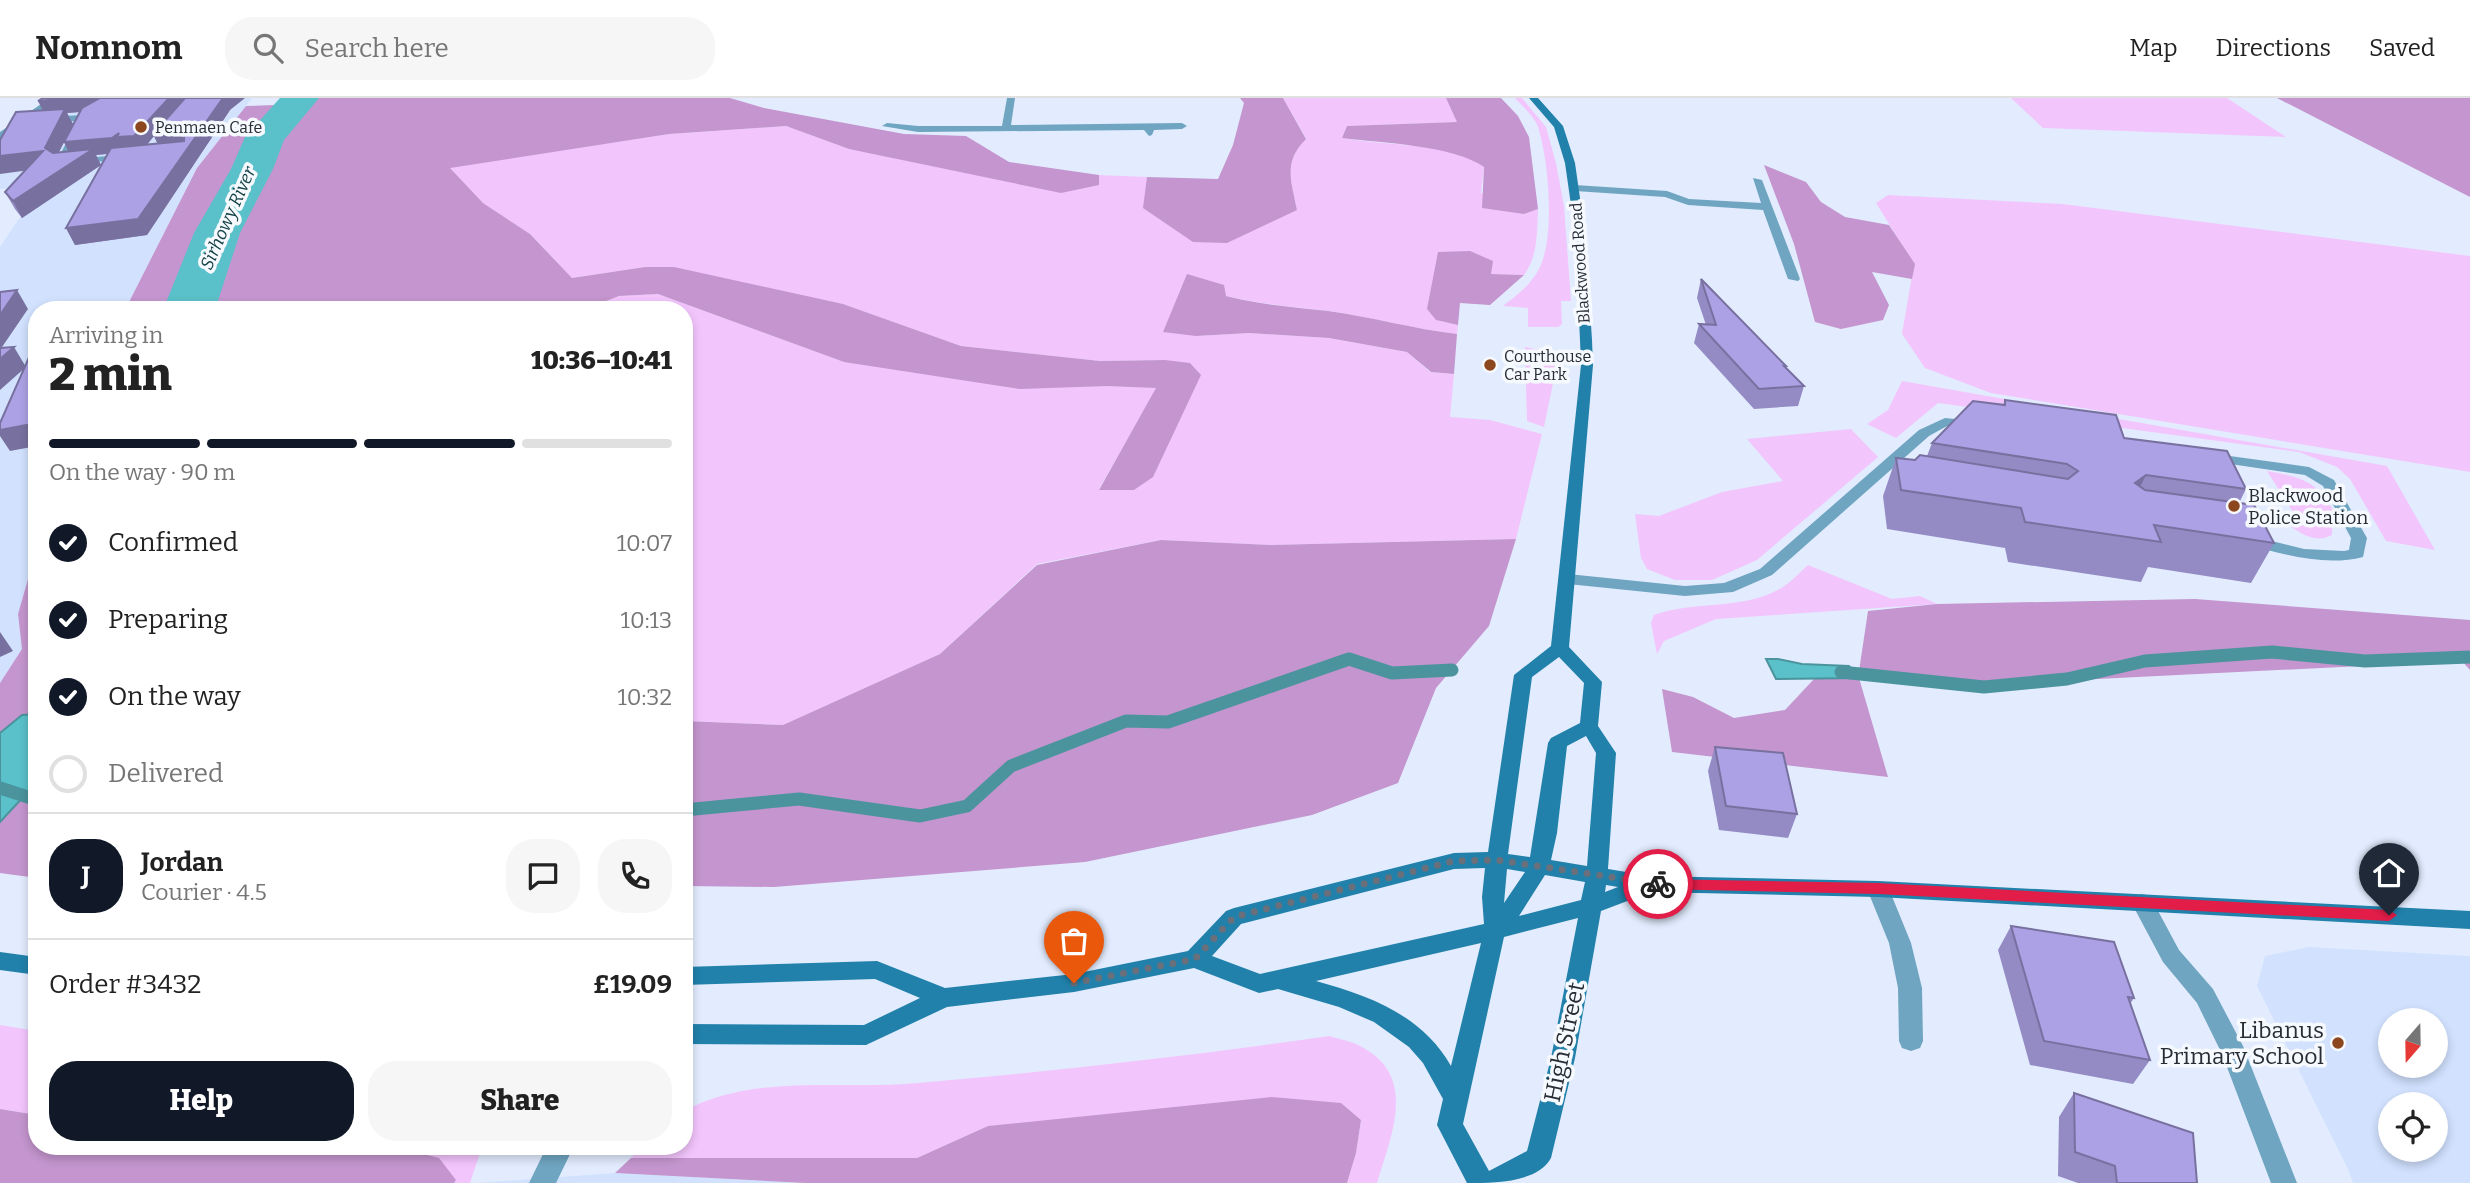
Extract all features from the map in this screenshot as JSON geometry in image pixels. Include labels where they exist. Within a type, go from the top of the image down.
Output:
[{"type":"main road","name":"Blackwood Road","points":[[1533,98],[1558,126],[1570,163],[1580,233],[1587,365],[1560,648]]},
{"type":"main road","points":[[1481,1183],[1450,1125],[1496,929],[1493,897],[1523,675],[1560,648],[1593,682],[1589,726],[1606,753],[1597,875]]},
{"type":"main road","points":[[1496,929],[1531,883],[1538,866],[1546,835],[1558,743],[1589,726]]},
{"type":"main road","points":[[1195,959],[1234,917],[1454,861],[1497,860],[1651,884],[1878,889],[2470,920]]},
{"type":"main road","name":"High Street","points":[[1492,1183],[1538,1158],[1563,1058],[1597,875]]},
{"type":"main road","points":[[693,1034],[866,1035],[944,998],[1074,983],[1195,959],[1259,984],[1408,952],[1592,906],[1651,884]]},
{"type":"main road","points":[[0,961],[28,965]]},
{"type":"main road","points":[[693,976],[877,970],[944,998]]},
{"type":"main road","points":[[1278,981],[1336,997],[1386,1016],[1412,1035],[1431,1055],[1456,1098]]},
{"type":"street","points":[[0,136],[56,98]]},
{"type":"street","points":[[1006,128],[1011,98]]},
{"type":"street","points":[[20,122],[88,115],[61,163],[134,156]]},
{"type":"street","points":[[887,126],[918,129],[1149,130],[1182,125]]},
{"type":"street","points":[[1757,180],[1794,279]]},
{"type":"street","points":[[1575,188],[1667,194],[1688,202],[1767,207]]},
{"type":"street","points":[[1568,579],[1685,591],[1727,588],[1766,572],[1924,433],[1945,422],[1988,427]]},
{"type":"street","points":[[2194,455],[2309,471],[2329,483],[2358,538],[2357,554],[2340,558],[2234,538]]},
{"type":"street","points":[[1871,480],[1887,485]]},
{"type":"street","points":[[1878,889],[1900,943],[1910,988],[1911,1041]]},
{"type":"street","points":[[2142,902],[2171,956],[2205,996],[2234,1054],[2284,1183]]},
{"type":"street","points":[[542,1183],[556,1155]]},
{"type":"shaded area","points":[[74,98],[252,98],[197,168],[130,301],[28,301],[28,579],[18,614],[22,649],[0,683],[0,247],[41,186],[0,189],[0,171],[16,134]]},
{"type":"shaded area","points":[[311,98],[730,98],[764,108],[904,134],[966,136],[1009,162],[1099,175],[1099,185],[1061,193],[849,149],[786,126],[669,134],[450,168],[483,203],[530,234],[572,278],[645,267],[674,267],[843,304],[961,346],[1100,361],[1165,360],[1190,363],[1201,375],[1153,477],[1134,490],[1099,490],[1156,388],[1107,386],[1020,389],[844,362],[693,307],[693,301],[677,301],[658,294],[619,296],[606,301],[130,301],[197,168],[246,106],[305,104]]},
{"type":"shaded area","points":[[1240,98],[1283,98],[1306,139],[1291,164],[1297,210],[1227,243],[1193,242],[1143,208],[1147,177],[1218,179],[1233,145],[1244,103]]},
{"type":"shaded area","points":[[1283,98],[1446,98],[1458,122],[1347,126],[1342,138],[1434,149],[1469,158],[1484,166],[1481,193],[1524,214],[1538,209],[1536,244],[1529,268],[1524,275],[1490,274],[1436,320],[1458,325],[1457,334],[1226,296],[1196,336],[1249,333],[1329,338],[1407,352],[1430,372],[1454,374],[1450,417],[1490,420],[1542,434],[1516,539],[1270,545],[1161,540],[1037,564],[940,654],[783,725],[693,721],[693,307],[844,362],[1157,388],[1099,489],[1134,490],[1165,360],[1100,361],[961,346],[843,304],[645,267],[572,278],[530,234],[483,203],[449,167],[669,134],[786,126],[849,149],[1098,185],[1099,175],[1147,177],[1144,208],[1297,210],[1291,181],[1291,164],[1306,138]]},
{"type":"shaded area","points":[[1446,98],[1501,98],[1518,116],[1529,137],[1538,209],[1524,214],[1482,208],[1484,167],[1471,160],[1436,149],[1342,138],[1347,126],[1457,122]]},
{"type":"shaded area","points":[[1515,98],[1522,98],[1546,127],[1556,163],[1564,206],[1571,301],[1561,301],[1562,324],[1558,327],[1528,327],[1528,308],[1503,306],[1537,273],[1548,236],[1549,198],[1542,141],[1536,123]]},
{"type":"shaded area","points":[[2011,98],[2227,98],[2286,137],[2043,128]]},
{"type":"shaded area","points":[[2277,98],[2470,98],[2470,197]]},
{"type":"shaded area","points":[[1764,165],[1806,182],[1821,202],[1845,217],[1889,225],[1915,264],[1912,279],[1872,272],[1889,305],[1883,320],[1841,329],[1815,322],[1794,244]]},
{"type":"shaded area","points":[[1888,195],[2063,204],[2470,256],[2470,472],[1991,393],[1925,368],[1902,334],[1914,264],[1876,203]]},
{"type":"shaded area","points":[[1470,251],[1493,261],[1491,274],[1524,275],[1490,305],[1460,303],[1458,325],[1436,320],[1427,309],[1438,252]]},
{"type":"shaded area","points":[[1187,274],[1224,285],[1226,296],[1239,299],[1457,334],[1454,374],[1431,372],[1407,352],[1329,338],[1249,333],[1196,336],[1163,332]]},
{"type":"shaded area","points":[[658,294],[677,301],[606,301],[619,296]]},
{"type":"shaded area","points":[[1525,347],[1559,354],[1544,427],[1527,421]]},
{"type":"shaded area","points":[[1902,381],[2387,466],[2435,550],[2386,541],[2350,479],[2337,467],[2299,452],[1938,403],[1896,438],[1867,424],[1888,410]]},
{"type":"shaded area","points":[[1851,429],[1878,457],[1757,560],[1712,580],[1675,580],[1647,569],[1641,558],[1635,514],[1659,516],[1722,492],[1783,481],[1747,439]]},
{"type":"shaded area","points":[[2267,471],[2301,479],[2317,489],[2337,517],[2329,517],[2332,535],[2312,538],[2283,521],[2300,523]]},
{"type":"shaded area","points":[[1516,539],[1489,626],[1436,688],[1398,783],[1312,815],[1085,862],[774,887],[693,886],[693,721],[783,725],[940,654],[1037,565],[1161,540],[1271,545]]},
{"type":"shaded area","points":[[1808,565],[1892,599],[1920,596],[1937,604],[1716,619],[1664,641],[1657,654],[1651,623],[1654,615],[1768,594],[1786,585]]},
{"type":"shaded area","points":[[28,579],[28,715],[22,715],[0,733],[0,683],[22,649],[18,614]]},
{"type":"shaded area","points":[[2195,599],[2470,620],[2470,670],[2462,661],[2018,683],[1990,691],[1859,678],[1888,777],[1672,752],[1662,689],[1693,697],[1734,718],[1785,710],[1814,679],[1858,678],[1868,611],[1937,604]]},
{"type":"shaded area","points":[[28,792],[28,877],[0,873],[0,822]]},
{"type":"shaded area","name":"Libanus Primary School","points":[[2309,947],[2470,956],[2470,1183],[2353,1183],[2257,986],[2265,956]]},
{"type":"shaded area","points":[[0,1025],[28,1030],[28,1114],[0,1109]]},
{"type":"shaded area","points":[[1329,1036],[1356,1044],[1378,1059],[1390,1073],[1395,1090],[1393,1126],[1377,1183],[1347,1183],[1356,1153],[1361,1120],[1341,1103],[988,1126],[917,1158],[631,1158],[634,1155],[693,1155],[693,1107],[711,1099],[740,1092],[799,1085],[918,1083],[1175,1056]]},
{"type":"shaded area","points":[[1272,1097],[1341,1103],[1361,1120],[1356,1153],[1347,1183],[805,1183],[615,1173],[631,1158],[917,1158],[988,1126]]},
{"type":"shaded area","points":[[0,1109],[28,1114],[28,1155],[428,1155],[439,1158],[456,1180],[454,1183],[0,1183]]},
{"type":"shaded area","points":[[410,1155],[479,1155],[470,1183],[454,1183],[456,1180]]},
{"type":"shaded area","points":[[615,1173],[805,1183],[475,1183]]},
{"type":"water","points":[[1766,659],[1849,666],[1858,678],[1776,679]]},
{"type":"water","points":[[22,715],[28,715],[28,792],[0,822],[0,733]]},
{"type":"building","points":[[43,98],[74,98],[38,101]]},
{"type":"building","points":[[100,98],[169,98],[134,136],[117,137],[119,133],[112,138],[64,142],[82,108]]},
{"type":"building","points":[[185,98],[223,98],[138,219],[66,228],[111,148],[184,141],[184,134],[180,132],[153,134]]},
{"type":"building","points":[[65,109],[45,148],[53,153],[93,149],[13,201],[5,192],[43,151],[0,156],[0,140],[16,112]]},
{"type":"building","points":[[1701,279],[1804,386],[1759,389],[1699,324],[1716,325]]},
{"type":"building","points":[[17,290],[0,315],[0,292]]},
{"type":"building","points":[[14,347],[0,359],[0,348]]},
{"type":"building","points":[[28,360],[28,425],[0,430],[0,423]]},
{"type":"building","points":[[2005,400],[2116,415],[2124,438],[2227,451],[2246,489],[2146,475],[2135,483],[2145,490],[2254,505],[2274,543],[2154,525],[2161,542],[2025,522],[2021,508],[1901,490],[1896,458],[1915,460],[1920,455],[2068,479],[2078,471],[2067,464],[1932,443],[1973,401],[2005,405]]},
{"type":"building","points":[[1715,747],[1783,753],[1797,814],[1726,806]]},
{"type":"building","points":[[2011,926],[2114,942],[2134,998],[2128,997],[2150,1060],[2044,1041]]},
{"type":"building","points":[[2074,1093],[2193,1133],[2197,1183],[2117,1183],[2115,1166],[2075,1152]]},
{"type":"waterway","name":"Sirhowy River","points":[[192,301],[217,233],[252,169],[265,137],[301,98]]},
{"type":"waterway","points":[[1841,672],[1984,687],[2067,679],[2145,661],[2272,652],[2365,661],[2470,657]]},
{"type":"waterway","points":[[693,809],[799,799],[920,816],[967,806],[1011,766],[1126,721],[1168,722],[1349,659],[1392,673],[1452,670]]},
{"type":"waterway","points":[[0,788],[28,797]]},
{"type":"way so far","points":[[1074,983],[1195,959],[1234,917],[1454,861],[1497,860],[1658,884]]},
{"type":"place","name":"Penmaen Cafe","points":[[141,127]]},
{"type":"place","name":"Courthouse Car Park","points":[[1490,365]]},
{"type":"place","name":"Blackwood Police Station","points":[[2234,506]]},
{"type":"place","name":"Libanus Primary School","points":[[2338,1043]]},
{"type":"route","points":[[1658,884],[1878,889],[2389,915]]}]
